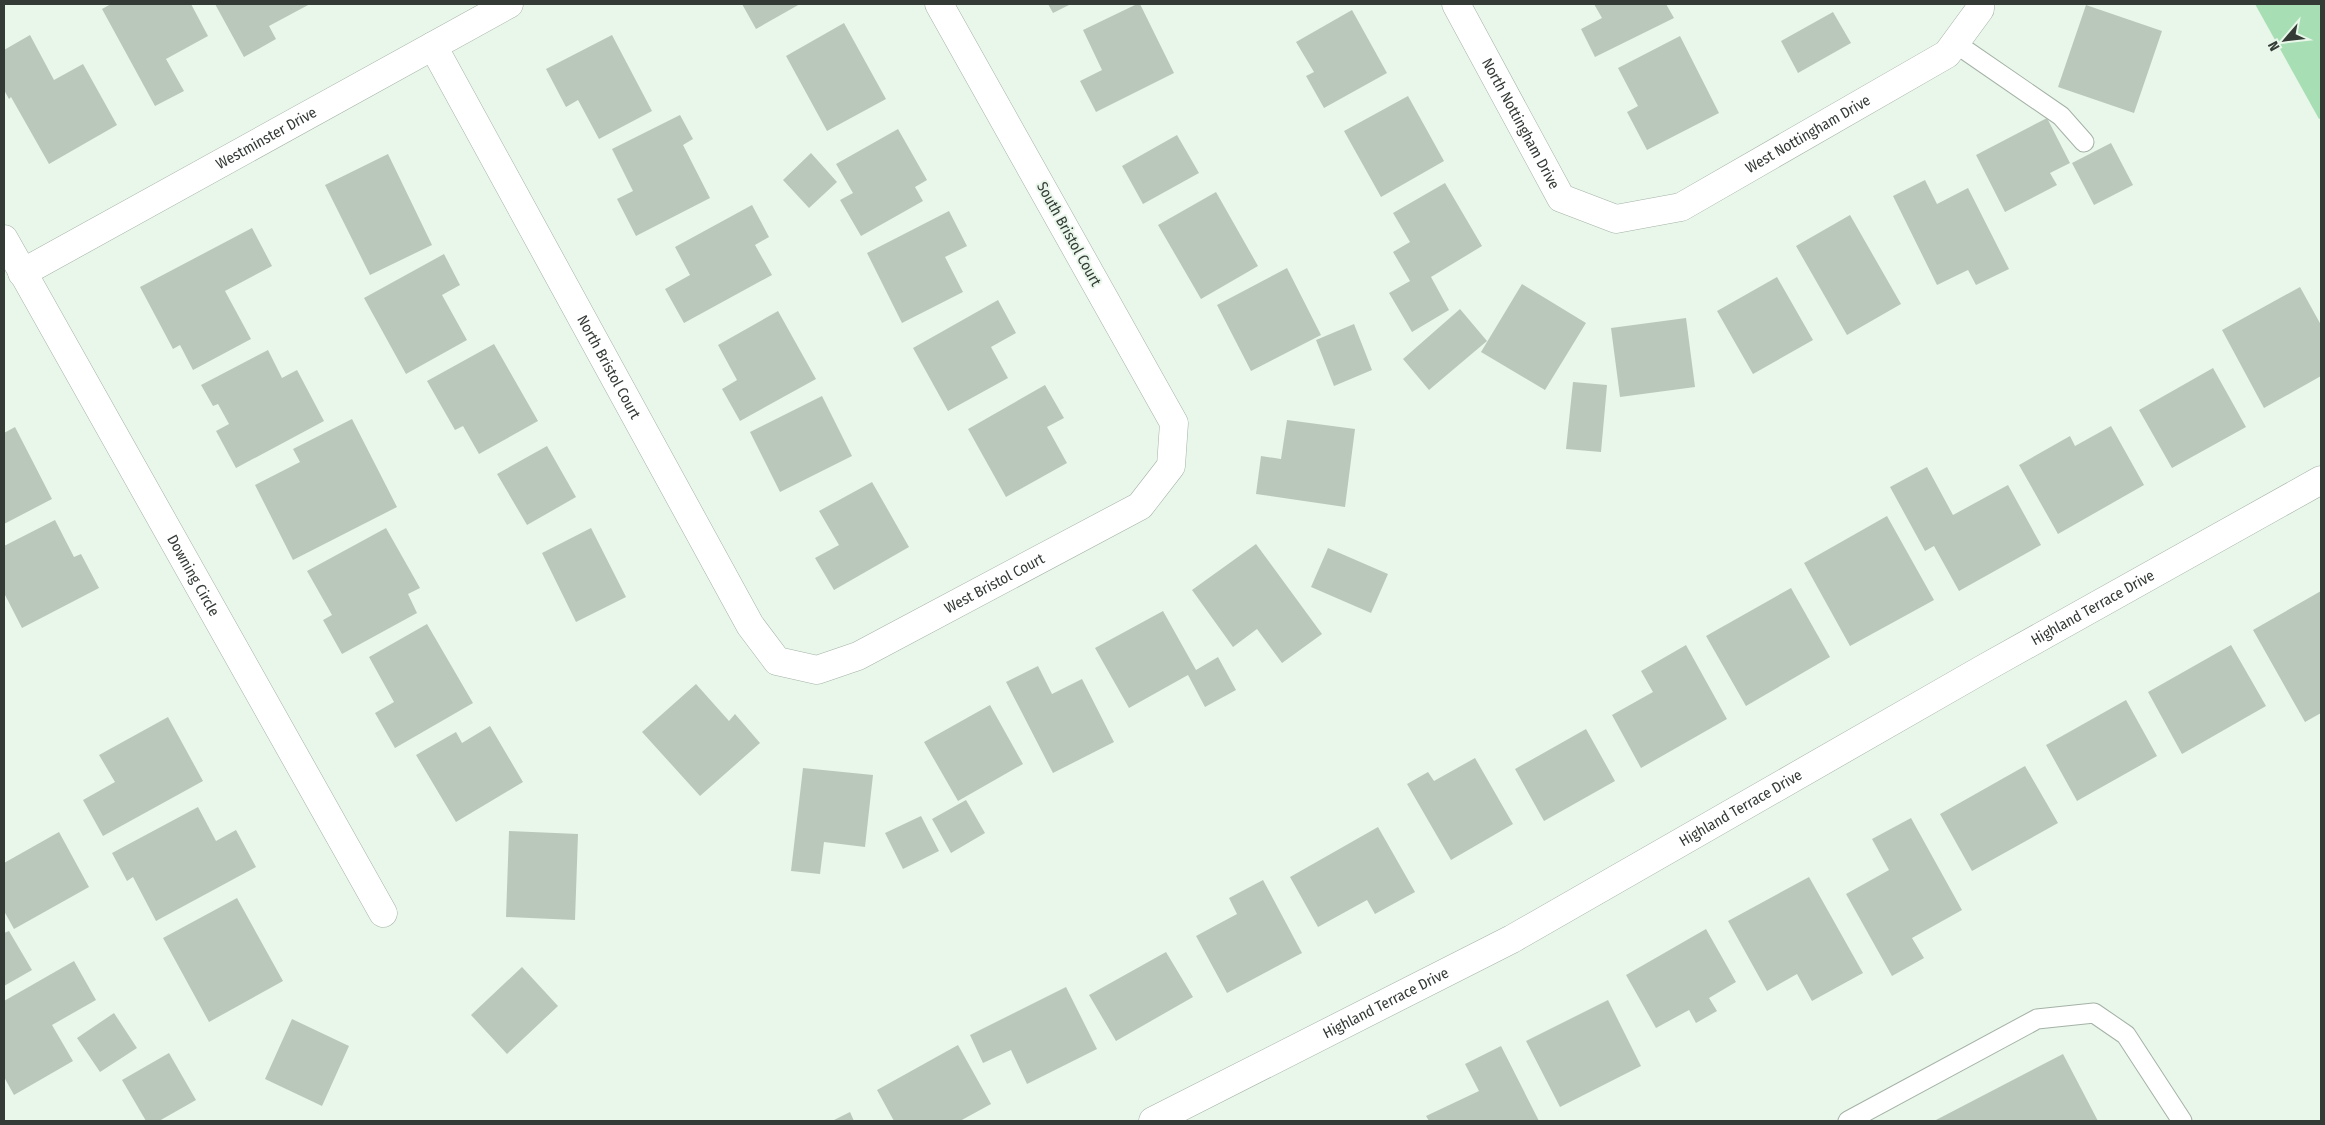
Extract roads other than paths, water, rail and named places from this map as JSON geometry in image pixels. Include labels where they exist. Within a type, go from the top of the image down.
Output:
[{"type":"street","name":"Westminster Drive","points":[[22,273],[509,4]]},
{"type":"street","name":"South Bristol Court","points":[[939,4],[1174,422],[1171,466],[1168,470]]},
{"type":"street","name":"North Nottingham Drive","points":[[1456,4],[1561,198],[1616,219],[1670,209]]},
{"type":"street","points":[[1951,48],[1980,9],[1980,4]]},
{"type":"street","name":"North Bristol Court","points":[[433,46],[750,625],[777,660],[804,667]]},
{"type":"street","name":"West Nottingham Drive","points":[[1670,209],[1681,207],[1951,48]]},
{"type":"street","name":"Downing Circle","points":[[4,239],[383,913]]},
{"type":"street","name":"West Bristol Court","points":[[804,667],[817,670],[858,656],[1131,511],[1140,506],[1168,470]]},
{"type":"street","name":"Highland Terrace Drive","points":[[1153,1121],[1512,940],[1983,669],[2321,480]]},
{"type":"lane","points":[[1951,48],[2062,116],[2084,142]]},
{"type":"lane","points":[[1848,1121],[2037,1020],[2094,1014],[2126,1035],[2182,1121]]}]
